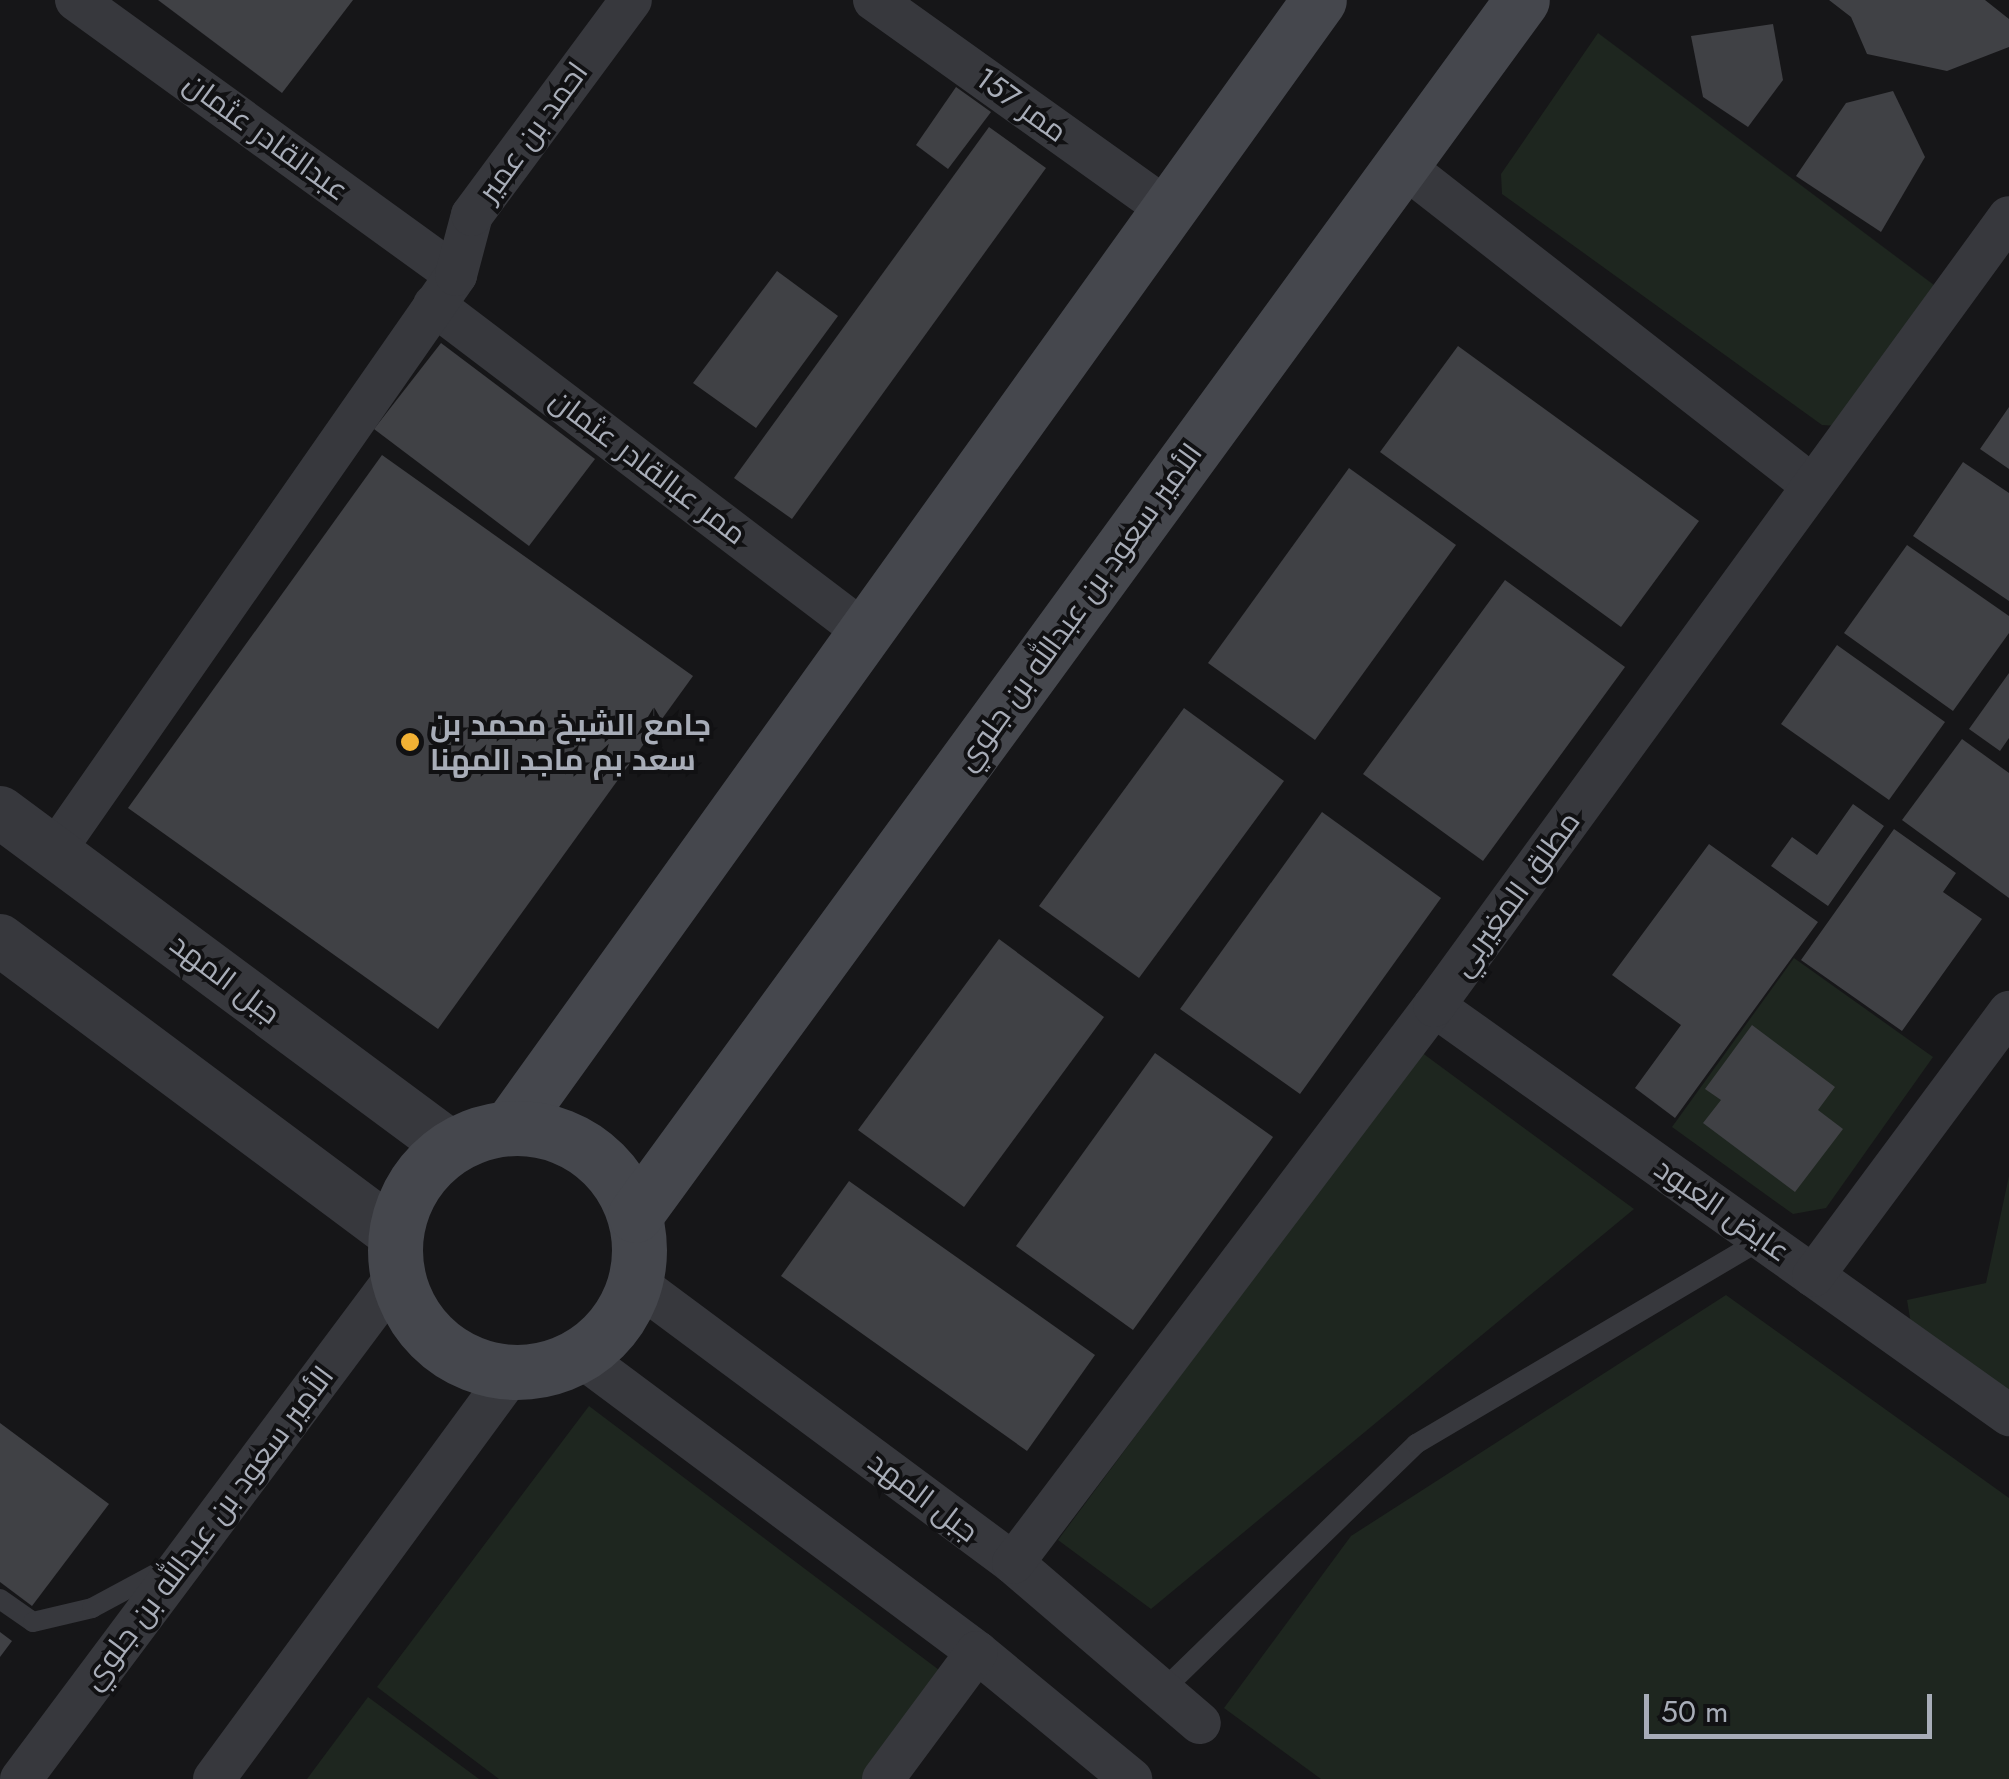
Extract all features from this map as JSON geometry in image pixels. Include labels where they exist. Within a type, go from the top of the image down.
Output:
[{"type":"main road","points":[[510,1128],[862,630],[1319,0]]},
{"type":"main road","name":"الأمير سعود بن عبدالله بن جلوي","points":[[635,1214],[1522,0]]},
{"type":"main road","points":[[510,1128],[550,1132],[588,1149],[617,1178],[635,1214],[636,1283],[605,1336],[580,1356],[547,1370],[511,1374],[471,1365],[437,1345],[410,1314],[395,1256],[420,1174],[450,1146],[510,1128]]},
{"type":"street","name":"عبدالقادر عثمان","points":[[76,0],[445,290]]},
{"type":"street","name":"احمد بن عمير","points":[[54,852],[445,290],[472,215],[631,0]]},
{"type":"street","name":"ممر 157","points":[[874,0],[1167,209]]},
{"type":"street","points":[[1402,164],[1813,486]]},
{"type":"street","name":"مطلق المغيربي","points":[[1013,1564],[1434,1006],[2009,217]]},
{"type":"street","name":"ممر عبالقادر عثمان","points":[[445,290],[862,630]]},
{"type":"street","name":"جبل المهد","points":[[0,812],[450,1146]]},
{"type":"street","points":[[0,940],[395,1256]]},
{"type":"street","name":"عايض العبود","points":[[1434,1006],[2009,1414]]},
{"type":"street","points":[[1814,1276],[2009,1012]]},
{"type":"street","name":"الأمير سعود بن عبدالله بن جلوي","points":[[20,1779],[187,1556],[395,1256]]},
{"type":"street","name":"جبل المهد","points":[[636,1283],[1013,1564],[1200,1724]]},
{"type":"street","points":[[580,1356],[977,1652],[1131,1779]]},
{"type":"street","points":[[214,1779],[511,1374]]},
{"type":"street","points":[[883,1779],[977,1652]]},
{"type":"lane","points":[[1160,1692],[1416,1444],[1762,1239]]},
{"type":"lane","points":[[0,1599],[33,1622],[92,1608],[187,1556]]},
{"type":"shaded area","points":[[1598,33],[1942,291],[1838,426],[1822,425],[1502,194],[1501,174]]},
{"type":"shaded area","points":[[1794,958],[1933,1057],[1826,1208],[1793,1214],[1672,1127]]},
{"type":"shaded area","points":[[1421,1052],[1634,1209],[1151,1609],[1058,1540]]},
{"type":"shaded area","points":[[2009,1176],[2009,1394],[1911,1324],[1907,1300],[1986,1283]]},
{"type":"shaded area","points":[[1726,1295],[2009,1498],[2009,1779],[1321,1779],[1224,1708],[1351,1536]]},
{"type":"shaded area","points":[[589,1406],[947,1676],[869,1779],[499,1779],[377,1687]]},
{"type":"shaded area","points":[[368,1697],[479,1779],[307,1779]]},
{"type":"building","points":[[158,0],[353,0],[282,93]]},
{"type":"building","points":[[1829,0],[1985,0],[2009,19],[2009,47],[1947,71],[1867,54],[1851,17]]},
{"type":"building","points":[[1773,24],[1783,80],[1748,127],[1703,97],[1691,36]]},
{"type":"building","points":[[956,87],[991,112],[948,169],[916,145]]},
{"type":"building","points":[[1893,91],[1925,157],[1881,232],[1796,176],[1846,103]]},
{"type":"building","points":[[989,127],[1046,168],[792,519],[734,478]]},
{"type":"building","points":[[777,271],[838,316],[756,428],[693,383]]},
{"type":"building","points":[[441,343],[595,459],[529,546],[374,429]]},
{"type":"building","points":[[1458,346],[1699,521],[1621,627],[1380,452]]},
{"type":"building","points":[[2009,407],[2009,469],[1980,449]]},
{"type":"building","name":"جامع الشيخ محمد بن سعد بم ماجد المهنا","points":[[382,455],[693,676],[438,1029],[128,808]]},
{"type":"building","points":[[1963,462],[2009,493],[2009,601],[1913,536]]},
{"type":"building","points":[[1349,468],[1456,545],[1315,740],[1208,663]]},
{"type":"building","points":[[1907,545],[2009,616],[2009,633],[1953,711],[1844,633]]},
{"type":"building","points":[[1505,580],[1625,667],[1483,861],[1363,774]]},
{"type":"building","points":[[1837,645],[1945,722],[1889,800],[1781,724]]},
{"type":"building","points":[[2009,673],[2009,738],[2000,751],[1969,729]]},
{"type":"building","points":[[1184,708],[1284,781],[1139,978],[1039,906]]},
{"type":"building","points":[[1962,739],[2009,773],[2009,898],[1902,820]]},
{"type":"building","points":[[1853,804],[1884,826],[1828,906],[1771,866],[1792,837],[1817,855]]},
{"type":"building","points":[[1322,812],[1441,898],[1300,1094],[1180,1009]]},
{"type":"building","points":[[1894,829],[1956,873],[1943,892],[1982,919],[1902,1031],[1801,960]]},
{"type":"building","points":[[1709,844],[1818,922],[1675,1118],[1635,1088],[1681,1025],[1612,975]]},
{"type":"building","points":[[999,939],[1104,1017],[964,1207],[858,1130]]},
{"type":"building","points":[[1752,1025],[1835,1087],[1818,1110],[1843,1129],[1795,1192],[1703,1123],[1721,1100],[1705,1089]]},
{"type":"building","points":[[1155,1053],[1273,1137],[1133,1330],[1016,1246]]},
{"type":"building","points":[[849,1181],[1095,1355],[1027,1451],[781,1276]]},
{"type":"building","points":[[0,1423],[109,1504],[32,1606],[0,1582]]},
{"type":"building","points":[[0,1632],[12,1641],[0,1657]]},
{"type":"place","name":"جامع الشيخ محمد بن سعد بم ماجد المهنا","points":[[410,742]]}]
